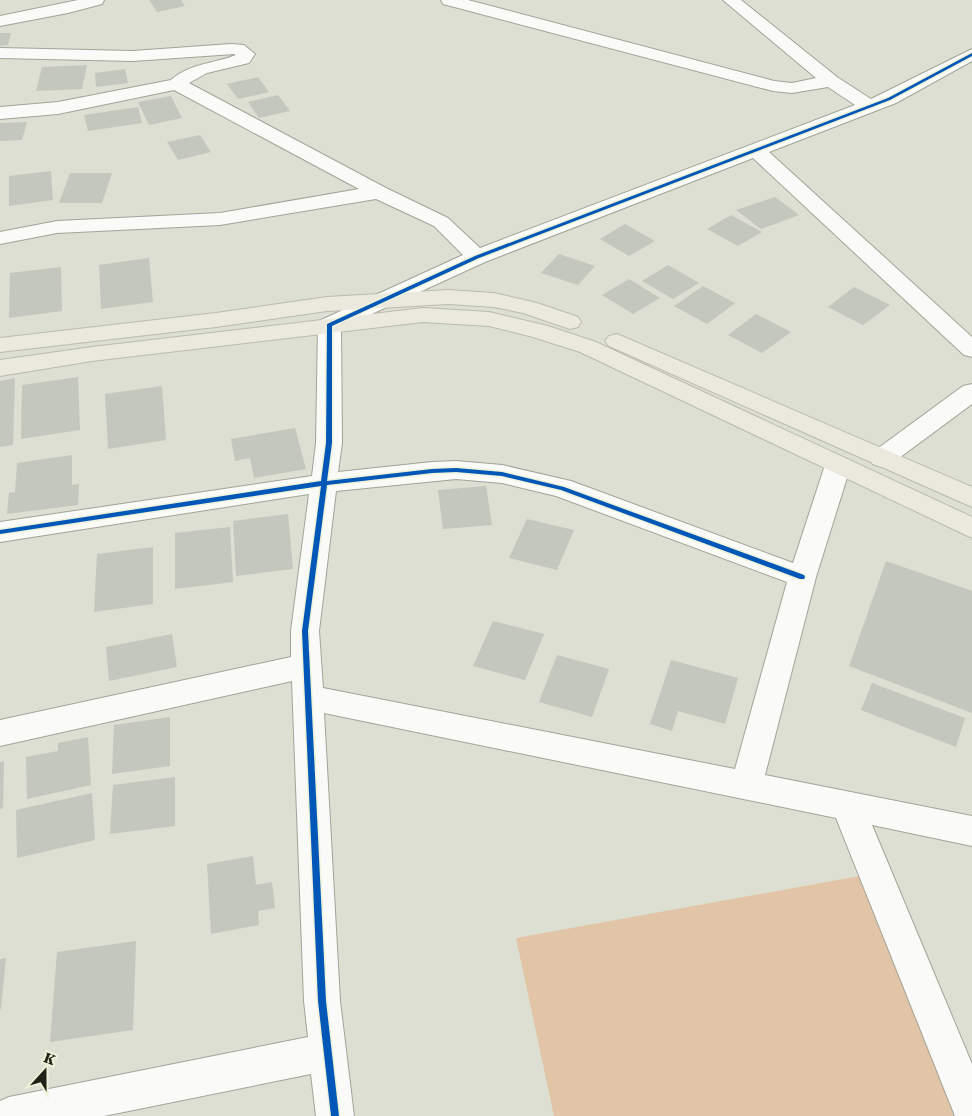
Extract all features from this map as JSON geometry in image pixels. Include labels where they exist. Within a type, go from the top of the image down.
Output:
[{"type":"main road","points":[[0,345],[216,320],[327,304],[457,298],[494,300],[529,308],[584,326],[972,498]]},
{"type":"main road","points":[[0,368],[92,354],[423,315],[488,319],[540,331],[588,347],[972,528]]},
{"type":"street","points":[[0,21],[68,8],[96,0]]},
{"type":"street","points":[[449,0],[773,86],[792,88],[831,81]]},
{"type":"street","points":[[731,0],[831,81],[869,106]]},
{"type":"street","points":[[0,53],[133,56],[231,49],[246,54],[243,59],[238,61],[192,72],[177,84],[147,88],[58,108],[0,113]]},
{"type":"street","points":[[335,1116],[322,1001],[305,631],[329,443],[329,325],[477,257],[889,98],[972,54]]},
{"type":"street","points":[[177,84],[379,192],[441,222],[477,257]]},
{"type":"street","points":[[755,149],[972,350]]},
{"type":"street","points":[[0,238],[57,227],[220,220],[379,192]]},
{"type":"street","points":[[0,218],[57,227]]},
{"type":"street","points":[[882,458],[972,392]]},
{"type":"street","points":[[747,786],[802,577],[838,464]]},
{"type":"street","points":[[0,532],[324,483],[432,471],[478,472],[525,479],[562,488],[802,577]]},
{"type":"street","points":[[0,733],[306,666]]},
{"type":"street","points":[[308,697],[972,830]]},
{"type":"street","points":[[846,805],[972,1110]]},
{"type":"street","points":[[9,1116],[328,1052]]},
{"type":"shaded area","points":[[871,874],[961,1116],[554,1116],[516,938]]},
{"type":"building","points":[[149,0],[181,0],[185,6],[157,12]]},
{"type":"building","points":[[0,33],[11,33],[8,45],[0,46]]},
{"type":"building","points":[[87,65],[82,89],[36,91],[42,67]]},
{"type":"building","points":[[125,69],[128,83],[96,87],[95,73]]},
{"type":"building","points":[[258,77],[269,92],[238,99],[227,84]]},
{"type":"building","points":[[278,95],[290,111],[259,118],[248,102]]},
{"type":"building","points":[[171,96],[182,118],[149,125],[138,102]]},
{"type":"building","points":[[138,107],[142,123],[88,131],[84,115]]},
{"type":"building","points":[[27,122],[22,140],[0,141],[0,123]]},
{"type":"building","points":[[200,135],[211,152],[178,160],[167,142]]},
{"type":"building","points":[[51,171],[53,200],[9,206],[9,176]]},
{"type":"building","points":[[70,173],[112,173],[102,203],[59,203]]},
{"type":"building","points":[[775,197],[799,215],[761,229],[736,210]]},
{"type":"building","points":[[731,215],[762,232],[738,246],[707,229]]},
{"type":"building","points":[[625,224],[655,241],[629,256],[600,239]]},
{"type":"building","points":[[559,254],[595,266],[578,285],[541,273]]},
{"type":"building","points":[[149,258],[153,302],[101,309],[99,265]]},
{"type":"building","points":[[668,265],[699,283],[673,299],[642,281]]},
{"type":"building","points":[[61,267],[62,311],[9,318],[10,273]]},
{"type":"building","points":[[629,279],[660,298],[633,314],[602,295]]},
{"type":"building","points":[[703,286],[735,303],[707,324],[674,306]]},
{"type":"building","points":[[854,287],[890,305],[863,325],[828,307]]},
{"type":"building","points":[[756,314],[791,332],[762,353],[728,335]]},
{"type":"building","points":[[78,377],[80,430],[21,439],[22,385]]},
{"type":"building","points":[[15,378],[13,445],[0,447],[0,381]]},
{"type":"building","points":[[162,386],[166,440],[108,449],[105,394]]},
{"type":"building","points":[[295,428],[306,469],[254,478],[250,458],[235,461],[231,439]]},
{"type":"building","points":[[72,455],[72,485],[79,484],[78,505],[7,514],[9,493],[15,492],[17,463]]},
{"type":"building","points":[[486,486],[492,525],[443,529],[438,490]]},
{"type":"building","points":[[288,514],[293,569],[236,576],[233,521]]},
{"type":"building","points":[[527,519],[574,530],[557,570],[509,558]]},
{"type":"building","points":[[230,527],[233,582],[175,589],[175,533]]},
{"type":"building","points":[[153,547],[153,604],[94,612],[97,554]]},
{"type":"building","points":[[886,561],[972,591],[972,713],[849,666]]},
{"type":"building","points":[[493,621],[544,634],[525,680],[473,666]]},
{"type":"building","points":[[172,634],[177,667],[109,681],[106,647]]},
{"type":"building","points":[[557,655],[609,669],[592,717],[539,702]]},
{"type":"building","points":[[671,660],[738,678],[725,724],[678,711],[672,731],[650,724]]},
{"type":"building","points":[[872,683],[965,718],[956,747],[861,710]]},
{"type":"building","points":[[170,717],[170,766],[112,774],[114,725]]},
{"type":"building","points":[[88,737],[91,785],[27,799],[26,757],[58,751],[58,743]]},
{"type":"building","points":[[4,761],[3,808],[0,809],[0,762]]},
{"type":"building","points":[[175,777],[175,826],[110,834],[113,785]]},
{"type":"building","points":[[92,793],[95,840],[17,858],[16,810]]},
{"type":"building","points":[[253,856],[256,885],[272,882],[275,908],[258,911],[259,925],[211,934],[207,864]]},
{"type":"building","points":[[136,941],[133,1030],[50,1042],[57,952]]},
{"type":"building","points":[[6,958],[1,1009],[0,1009],[0,959]]},
{"type":"cycle path","points":[[335,1116],[322,1001],[305,631],[329,443],[329,325],[477,257],[889,99],[972,54]]},
{"type":"cycle path","points":[[0,532],[324,483],[456,470],[502,474],[562,488],[802,577]]}]
